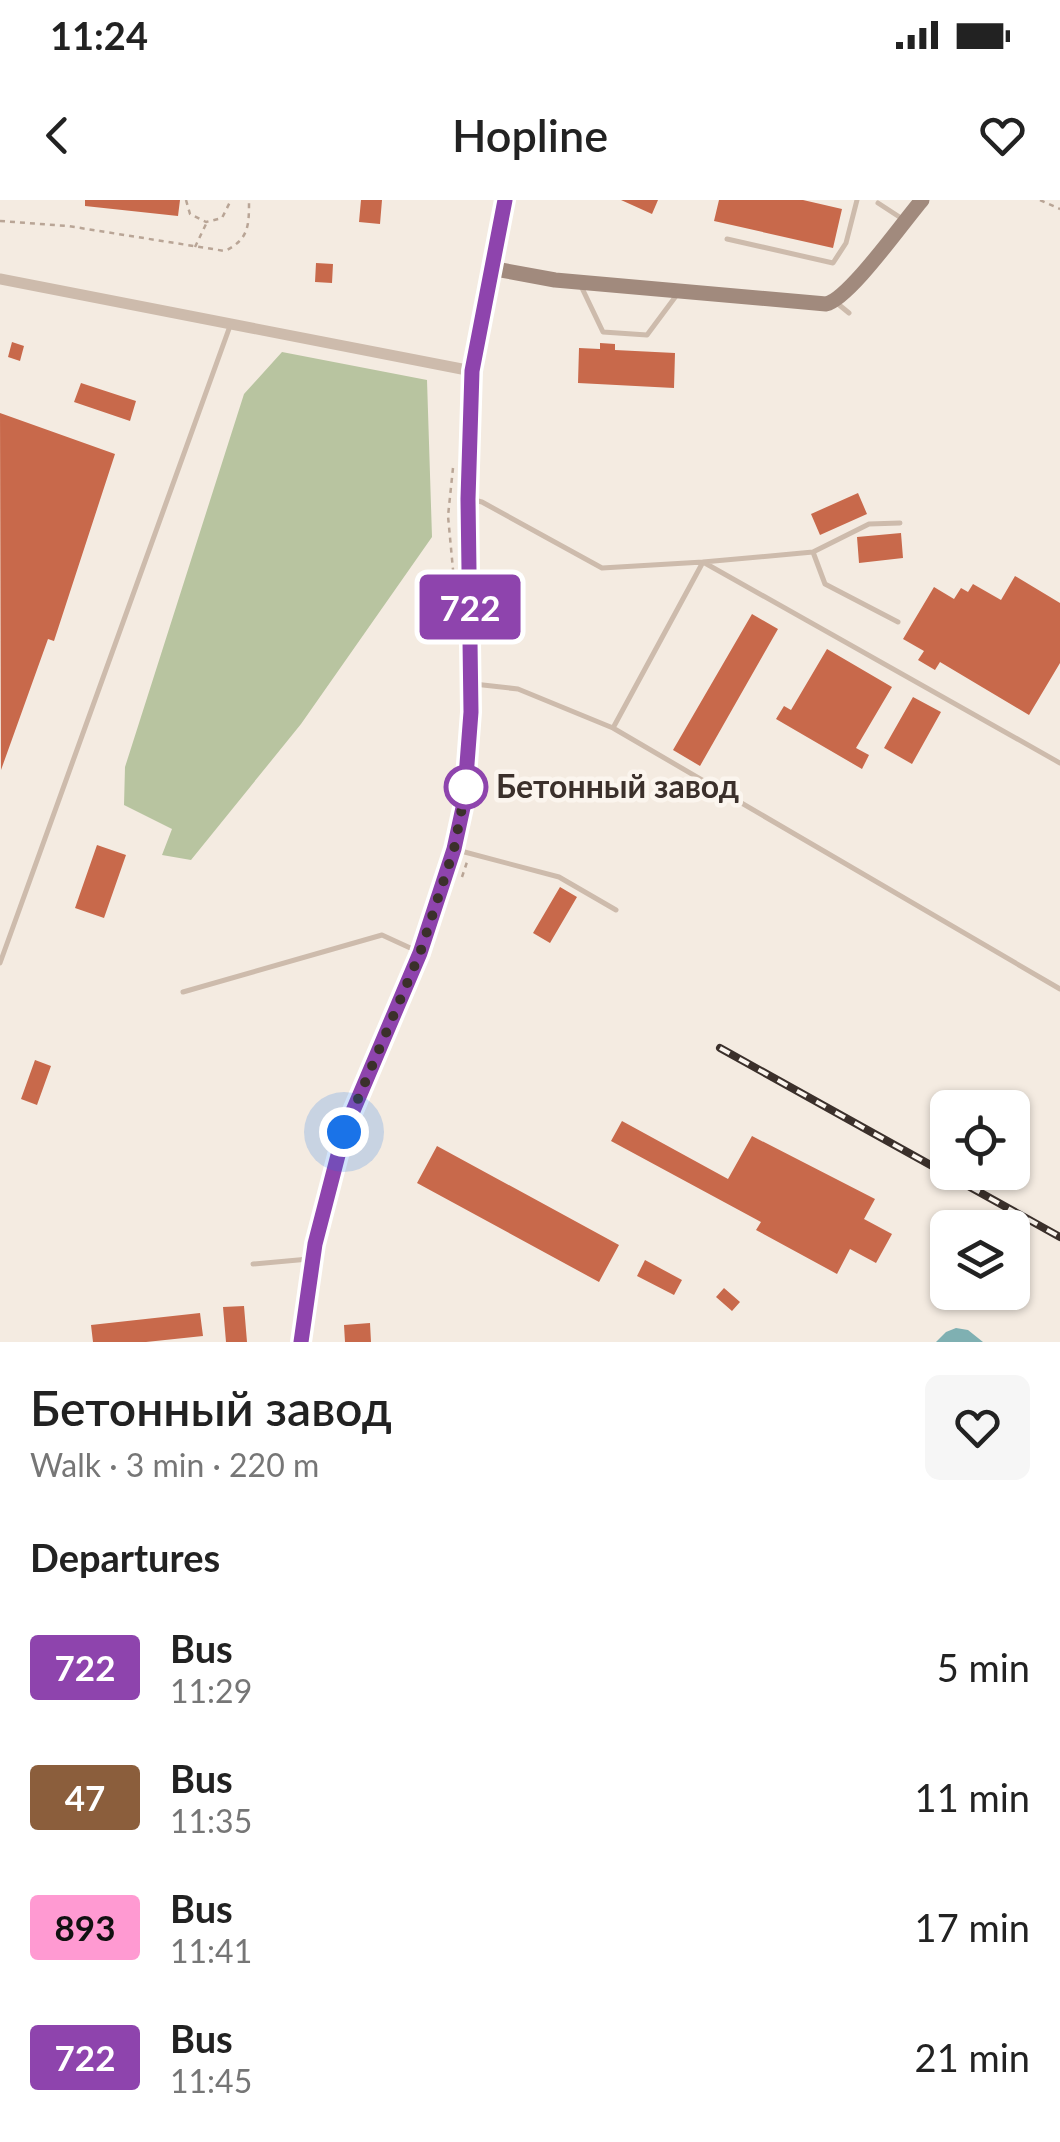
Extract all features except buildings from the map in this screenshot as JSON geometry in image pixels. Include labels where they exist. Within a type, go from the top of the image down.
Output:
[{"type":"main road","points":[[301,1342],[314,1258],[344,1132],[420,953],[454,849],[468,774],[472,371],[505,200]]},
{"type":"main road","points":[[490,268],[580,283],[842,307],[922,200]]},
{"type":"street","points":[[0,278],[472,371]]},
{"type":"lane","points":[[727,239],[833,263],[846,243],[853,201]]},
{"type":"lane","points":[[878,203],[904,221]]},
{"type":"lane","points":[[580,283],[602,332],[646,335],[678,292]]},
{"type":"lane","points":[[0,962],[231,324]]},
{"type":"lane","points":[[468,499],[482,502],[602,568],[813,552],[869,524],[900,523]]},
{"type":"lane","points":[[813,552],[825,584],[898,622]]},
{"type":"lane","points":[[612,728],[704,562]]},
{"type":"lane","points":[[704,562],[1060,763]]},
{"type":"lane","points":[[471,684],[518,689],[612,728],[1060,989]]},
{"type":"lane","points":[[454,849],[558,878],[616,910]]},
{"type":"lane","points":[[183,992],[382,935],[420,953]]},
{"type":"lane","points":[[253,1264],[314,1258]]},
{"type":"path","points":[[186,200],[190,214],[206,222],[222,218],[232,200]]},
{"type":"path","points":[[0,221],[68,226],[225,251],[241,243],[245,236],[250,200]]},
{"type":"path","points":[[1040,200],[1060,209]]},
{"type":"path","points":[[194,248],[204,234],[206,222]]},
{"type":"path","points":[[453,468],[448,516],[456,600]]},
{"type":"green space","points":[[282,352],[427,380],[432,537],[301,724],[191,860],[162,855],[172,829],[124,805],[125,767],[244,394]]},
{"type":"water","points":[[956,1328],[968,1330],[983,1342],[936,1342]]},
{"type":"railway","points":[[720,1048],[1060,1237]]},
{"type":"bus line","name":"722","points":[[301,1342],[315,1244],[344,1132],[420,953],[454,849],[464,803],[471,712],[468,499],[472,371],[505,200]]},
{"type":"place","name":"Бетонный завод","points":[[466,787]]},
{"type":"route","points":[[344,1132],[420,953],[454,849],[466,787]]}]
